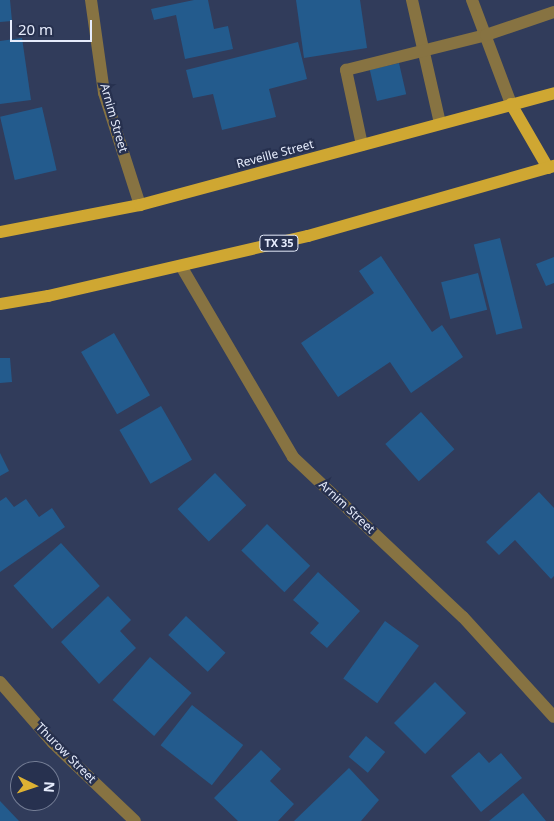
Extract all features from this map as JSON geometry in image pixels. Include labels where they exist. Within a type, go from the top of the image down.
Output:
[{"type":"main road","name":"Reveille Street","points":[[0,232],[140,205],[554,92]]},
{"type":"main road","points":[[511,104],[552,170]]},
{"type":"main road","name":"TX 35","points":[[0,304],[48,296],[308,236],[552,170]]},
{"type":"street","name":"Arnim Street","points":[[91,0],[104,93],[140,205]]},
{"type":"street","points":[[412,0],[440,123]]},
{"type":"street","points":[[472,0],[511,104]]},
{"type":"street","points":[[362,145],[346,70],[486,35],[554,12]]},
{"type":"street","name":"Arnim Street","points":[[181,266],[293,457],[462,617],[554,717]]},
{"type":"street","name":"Thurow Street","points":[[0,682],[54,743],[135,821]]},
{"type":"building","points":[[0,0],[10,0],[12,21],[0,22]]},
{"type":"building","points":[[194,0],[208,0],[214,29],[228,26],[233,49],[185,59],[176,15],[154,20],[151,9]]},
{"type":"building","points":[[296,0],[360,0],[367,48],[304,58]]},
{"type":"building","points":[[22,38],[31,100],[0,104],[0,41]]},
{"type":"building","points":[[298,42],[307,79],[269,89],[276,117],[222,130],[213,94],[193,98],[186,70]]},
{"type":"building","points":[[399,63],[406,94],[377,101],[370,70]]},
{"type":"building","points":[[42,107],[57,170],[15,180],[0,117]]},
{"type":"building","points":[[500,238],[522,328],[496,335],[474,245]]},
{"type":"building","points":[[381,256],[432,332],[442,325],[463,357],[411,393],[390,362],[338,397],[301,343],[374,293],[359,271]]},
{"type":"building","points":[[554,257],[554,283],[546,286],[536,264]]},
{"type":"building","points":[[478,273],[487,310],[450,319],[441,282]]},
{"type":"building","points":[[114,333],[150,395],[117,414],[81,352]]},
{"type":"building","points":[[0,358],[10,358],[12,382],[0,383]]},
{"type":"building","points":[[161,406],[192,460],[150,484],[119,430]]},
{"type":"building","points":[[421,412],[454,449],[419,481],[385,444]]},
{"type":"building","points":[[0,453],[9,471],[0,476]]},
{"type":"building","points":[[215,473],[246,505],[209,541],[178,509]]},
{"type":"building","points":[[539,492],[554,508],[554,576],[551,579],[515,540],[499,555],[486,542]]},
{"type":"building","points":[[6,497],[14,507],[26,499],[39,517],[52,508],[65,527],[0,572],[0,501]]},
{"type":"building","points":[[267,524],[310,566],[284,592],[241,551]]},
{"type":"building","points":[[61,543],[100,586],[52,629],[13,586]]},
{"type":"building","points":[[318,572],[360,611],[327,648],[310,633],[319,623],[293,600]]},
{"type":"building","points":[[108,596],[131,620],[120,631],[136,648],[99,684],[61,642]]},
{"type":"building","points":[[186,616],[225,653],[208,672],[168,635]]},
{"type":"building","points":[[385,621],[419,646],[377,703],[343,678]]},
{"type":"building","points":[[150,657],[192,693],[154,736],[113,700]]},
{"type":"building","points":[[435,682],[466,713],[425,754],[394,723]]},
{"type":"building","points":[[192,705],[243,745],[212,785],[161,745]]},
{"type":"building","points":[[366,736],[385,752],[368,773],[349,757]]},
{"type":"building","points":[[261,750],[281,769],[270,781],[294,804],[278,821],[238,821],[214,798]]},
{"type":"building","points":[[479,752],[489,763],[501,753],[522,778],[481,812],[451,776]]},
{"type":"building","points":[[349,768],[379,800],[361,821],[294,821]]},
{"type":"building","points":[[523,793],[546,821],[489,821]]},
{"type":"building","points":[[0,801],[19,821],[0,821]]}]
